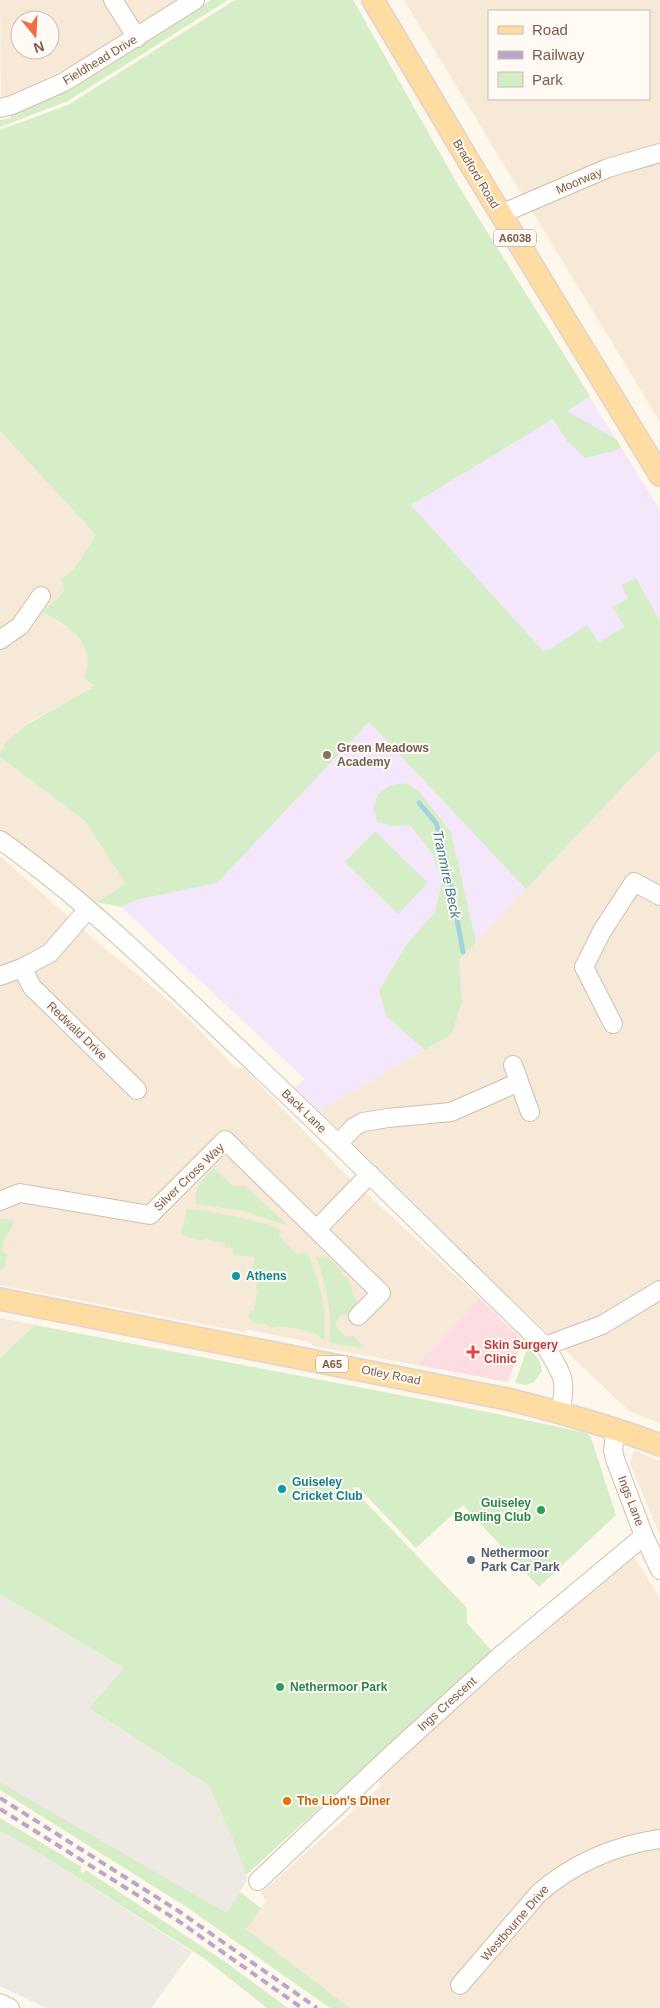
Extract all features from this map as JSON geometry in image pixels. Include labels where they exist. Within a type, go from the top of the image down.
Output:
[{"type":"main road","name":"Bradford Road","points":[[373,0],[660,475]]},
{"type":"main road","name":"Otley Road","points":[[0,1299],[417,1380],[560,1412],[660,1445]]},
{"type":"street","points":[[113,0],[137,38]]},
{"type":"street","name":"Fieldhead Drive","points":[[0,108],[12,105],[64,82],[195,0]]},
{"type":"street","name":"Moorway","points":[[501,214],[608,168],[660,153]]},
{"type":"street","points":[[0,640],[20,626],[41,596]]},
{"type":"street","name":"Back Lane","points":[[0,840],[88,909],[146,960],[370,1174],[544,1346],[562,1374],[565,1393],[560,1412]]},
{"type":"street","points":[[613,1024],[584,967],[602,931],[634,882],[660,896]]},
{"type":"street","points":[[0,976],[22,968],[50,953],[88,909]]},
{"type":"street","name":"Redwald Drive","points":[[22,968],[32,987],[137,1090]]},
{"type":"street","points":[[513,1065],[530,1112]]},
{"type":"street","points":[[338,1144],[354,1127],[363,1122],[451,1112],[519,1082]]},
{"type":"street","name":"Silver Cross Way","points":[[0,1201],[20,1193],[150,1215],[224,1140],[381,1293],[358,1316]]},
{"type":"street","points":[[317,1229],[370,1174]]},
{"type":"street","points":[[544,1346],[602,1326],[660,1290]]},
{"type":"street","name":"Ings Lane","points":[[616,1429],[613,1450],[644,1536],[660,1570]]},
{"type":"street","name":"Ings Crescent","points":[[258,1881],[390,1755],[500,1656],[644,1536]]},
{"type":"street","name":"Westbourne Drive","points":[[460,1985],[538,1894],[552,1881],[602,1854],[636,1842],[660,1839]]},
{"type":"street","points":[[0,2004],[10,2008]]},
{"type":"shaded area","points":[[0,0],[179,0],[90,58],[1,97]]},
{"type":"shaded area","points":[[235,0],[353,0],[459,187],[660,510],[660,750],[459,960],[462,1001],[452,1034],[319,1111],[295,1087],[305,1079],[121,907],[138,899],[85,821],[0,757],[0,753],[5,747],[4,744],[23,727],[185,631],[0,431],[0,130],[68,105]]},
{"type":"shaded area","points":[[404,0],[660,0],[660,422]]},
{"type":"shaded area","points":[[0,431],[96,535],[74,569],[61,580],[64,590],[42,612],[72,631],[84,643],[95,686],[23,726],[4,745],[6,747],[0,753]]},
{"type":"shaded area","points":[[660,750],[660,1423],[629,1411],[319,1111],[452,1034],[462,1001],[459,960]]},
{"type":"shaded area","points":[[0,757],[85,821],[127,884],[96,902],[35,853],[0,829]]},
{"type":"shaded area","points":[[0,856],[91,937],[190,1020],[235,1068],[244,1068],[343,1172],[480,1298],[417,1365],[313,1346],[310,1342],[249,1330],[244,1332],[0,1285]]},
{"type":"shaded area","name":"Skin Surgery Clinic","points":[[480,1298],[522,1340],[508,1382],[417,1365]]},
{"type":"shaded area","points":[[0,1318],[35,1325],[0,1358]]},
{"type":"shaded area","points":[[634,1450],[660,1461],[660,1535],[630,1464]]},
{"type":"shaded area","points":[[633,1555],[660,1599],[660,2008],[350,2008],[246,1929],[266,1901],[261,1893],[382,1785],[376,1778]]},
{"type":"shaded area","points":[[0,1594],[124,1668],[92,1706],[92,1710],[208,1785],[232,1837],[247,1880],[227,1913],[0,1782]]},
{"type":"shaded area","points":[[0,1831],[36,1851],[192,1952],[151,2008],[46,2008],[0,1986]]},
{"type":"green space","points":[[211,0],[228,0],[68,101],[0,127],[0,120],[11,118],[11,114],[140,45]]},
{"type":"green space","points":[[235,0],[353,0],[459,187],[590,396],[567,411],[616,439],[621,447],[614,451],[585,458],[567,441],[553,419],[411,505],[543,651],[551,649],[587,625],[599,642],[624,627],[613,607],[628,598],[621,585],[636,578],[660,621],[660,750],[526,889],[369,722],[217,883],[139,899],[121,907],[96,902],[126,884],[85,821],[0,757],[0,753],[5,747],[4,744],[23,727],[95,686],[84,678],[88,666],[84,646],[71,630],[42,612],[64,590],[61,580],[74,569],[96,535],[0,431],[0,130],[68,105]]},
{"type":"green space","points":[[406,783],[419,791],[451,833],[476,942],[459,960],[462,1001],[452,1034],[425,1050],[386,1016],[379,990],[407,944],[435,912],[442,881],[432,853],[410,825],[392,826],[377,822],[374,808],[377,795],[391,785]]},
{"type":"green space","points":[[375,831],[428,883],[398,914],[345,862]]},
{"type":"green space","points":[[213,1168],[233,1186],[246,1186],[288,1226],[244,1211],[196,1204],[197,1189]]},
{"type":"green space","points":[[187,1209],[234,1216],[280,1229],[279,1236],[297,1254],[307,1252],[322,1295],[325,1318],[324,1340],[314,1333],[286,1327],[271,1328],[266,1324],[256,1324],[248,1318],[249,1310],[254,1310],[258,1289],[256,1289],[257,1282],[249,1280],[255,1257],[232,1255],[233,1249],[225,1247],[225,1243],[206,1239],[200,1241],[181,1234]]},
{"type":"green space","points":[[0,1220],[14,1221],[11,1230],[4,1239],[3,1252],[7,1254],[4,1268],[0,1270]]},
{"type":"green space","points":[[316,1257],[329,1258],[341,1270],[341,1274],[349,1279],[354,1298],[358,1301],[346,1316],[341,1315],[335,1324],[347,1337],[353,1336],[364,1346],[361,1348],[329,1343],[330,1321],[328,1300]]},
{"type":"green space","points":[[35,1325],[488,1412],[582,1432],[588,1434],[591,1438],[616,1515],[539,1587],[463,1505],[416,1548],[358,1487],[352,1488],[467,1608],[467,1623],[492,1651],[246,1875],[232,1837],[208,1785],[92,1710],[91,1706],[124,1668],[0,1594],[0,1358]]},
{"type":"green space","points":[[528,1346],[539,1360],[542,1371],[534,1382],[526,1385],[515,1383]]},
{"type":"green space","points":[[0,1782],[227,1913],[240,1892],[261,1908],[246,1929],[350,2008],[330,2008],[185,1906],[0,1790]]},
{"type":"green space","points":[[0,1818],[82,1867],[80,1871],[84,1873],[86,1870],[227,1963],[288,2008],[267,2008],[205,1959],[36,1851],[0,1831]]},
{"type":"waterway","name":"Tranmire Beck","points":[[419,803],[436,823],[444,849],[463,952]]},
{"type":"railway","points":[[0,1798],[180,1912],[317,2008]]},
{"type":"railway","points":[[0,1809],[177,1920],[302,2008]]},
{"type":"place","name":"Green Meadows Academy","points":[[327,755]]},
{"type":"place","name":"Athens","points":[[236,1276]]},
{"type":"place","name":"Skin Surgery Clinic","points":[[473,1352]]},
{"type":"place","name":"Guiseley Cricket Club","points":[[282,1489]]},
{"type":"place","name":"Guiseley Bowling Club","points":[[541,1510]]},
{"type":"place","name":"Nethermoor Park Car Park","points":[[471,1560]]},
{"type":"place","name":"Nethermoor Park","points":[[280,1687]]},
{"type":"place","name":"The Lion's Diner","points":[[287,1801]]}]
